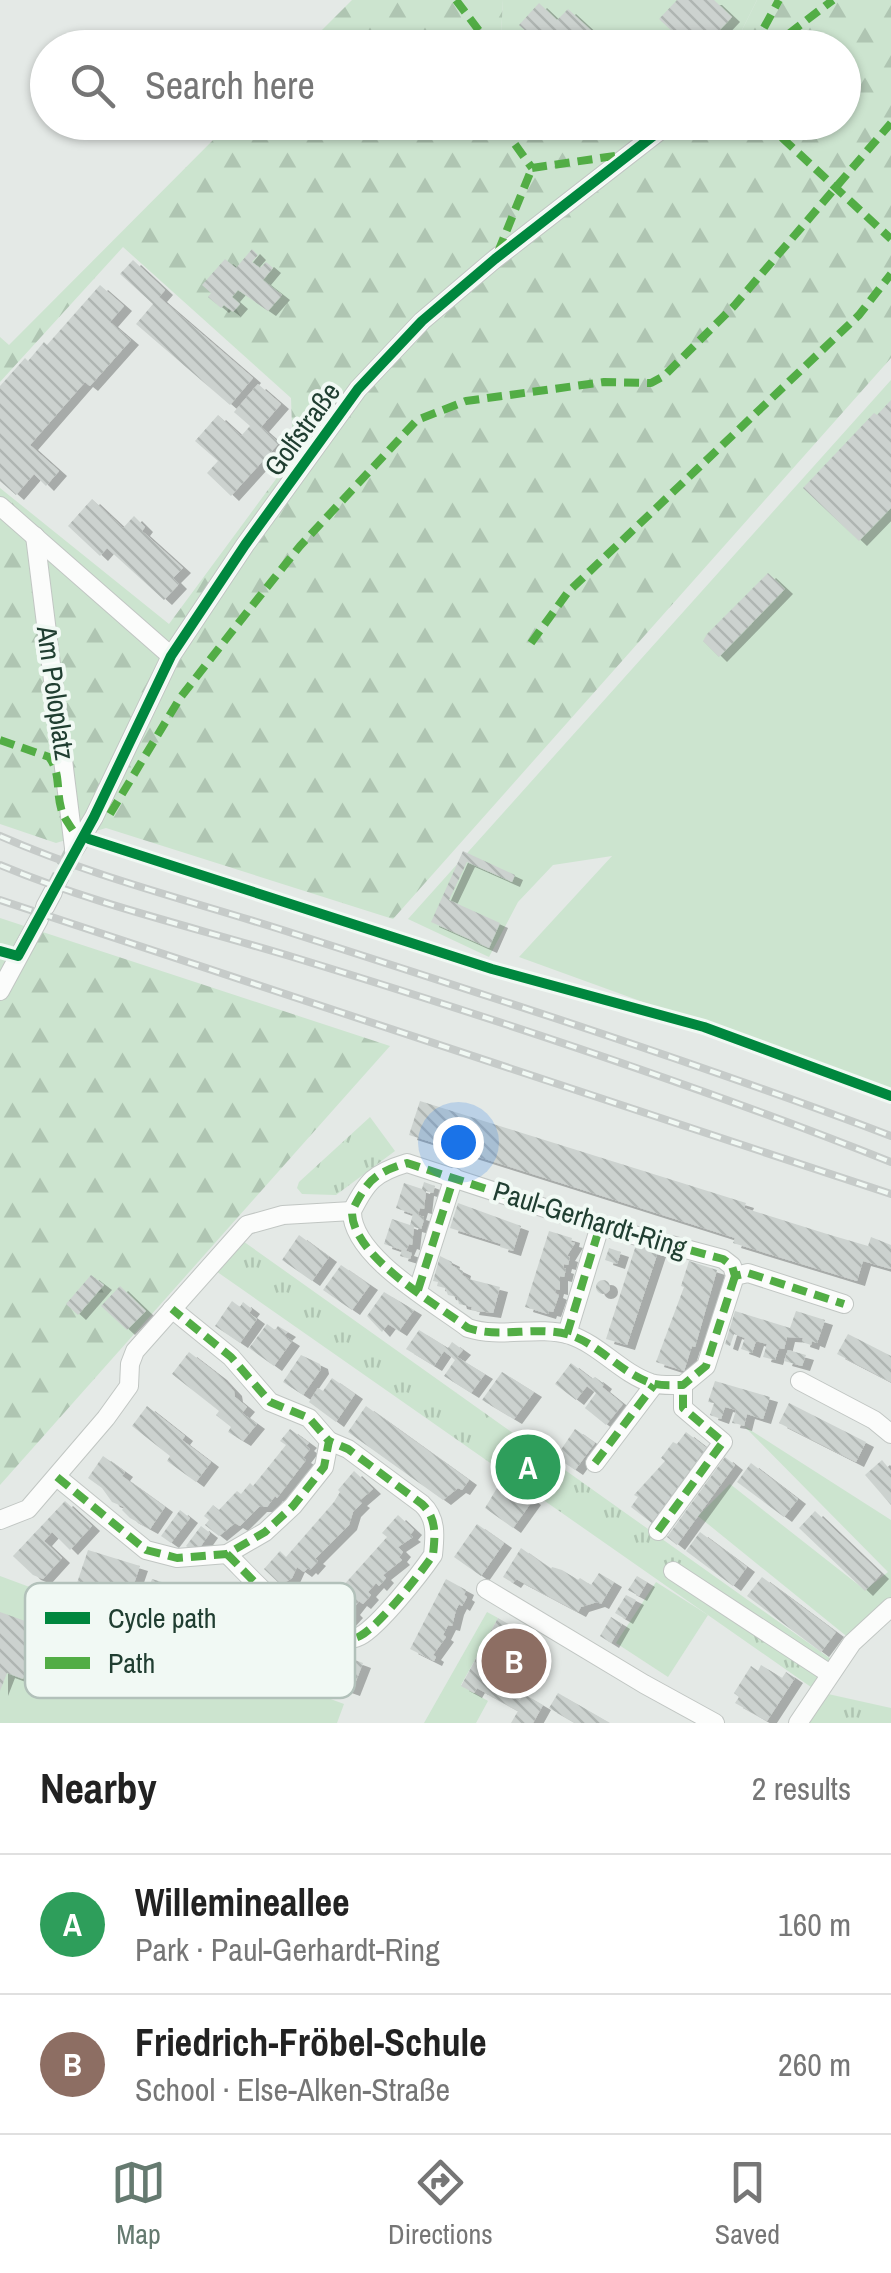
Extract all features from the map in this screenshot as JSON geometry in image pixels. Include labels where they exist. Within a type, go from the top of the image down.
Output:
[{"type":"street","name":"Golfstraße","points":[[74,850],[171,656],[245,545],[358,389],[410,334],[495,259],[648,140]]},
{"type":"street","points":[[0,506],[171,656]]},
{"type":"street","name":"Am Poloplatz","points":[[35,536],[74,850]]},
{"type":"street","points":[[0,991],[46,906]]},
{"type":"street","name":"Paul-Gerhardt-Ring","points":[[352,1211],[366,1183],[384,1170],[407,1163],[600,1226],[723,1259],[732,1266],[735,1276],[748,1274],[844,1304]]},
{"type":"street","points":[[418,1290],[454,1177]]},
{"type":"street","points":[[0,1520],[28,1509],[57,1477],[123,1396],[135,1351],[247,1225],[283,1215],[352,1211],[359,1235],[373,1256],[468,1328],[486,1334],[567,1334],[584,1340],[654,1384],[683,1386],[706,1366],[735,1276]]},
{"type":"street","points":[[567,1334],[600,1226]]},
{"type":"street","points":[[172,1309],[231,1357],[270,1402],[309,1418],[329,1441],[348,1449],[430,1512],[433,1555],[384,1612],[355,1637]]},
{"type":"street","points":[[800,1381],[874,1420],[891,1434]]},
{"type":"street","points":[[595,1463],[654,1384]]},
{"type":"street","points":[[658,1531],[723,1442],[682,1408],[683,1386]]},
{"type":"street","points":[[57,1477],[146,1550],[177,1558],[227,1554],[266,1532],[293,1506],[324,1467],[329,1441]]},
{"type":"street","points":[[227,1554],[257,1583]]},
{"type":"street","points":[[673,1571],[830,1674]]},
{"type":"street","points":[[486,1589],[716,1723]]},
{"type":"street","points":[[798,1723],[852,1643],[891,1607]]},
{"type":"green space","points":[[352,0],[503,0],[501,30],[322,30]]},
{"type":"green space","points":[[503,0],[757,0],[742,30],[501,30]]},
{"type":"green space","points":[[757,0],[891,0],[891,358],[393,919],[106,828],[56,843],[0,824],[0,488],[169,624],[293,456],[291,398],[123,247],[0,382],[0,337],[9,345],[213,140],[861,140],[861,30],[742,30]]},
{"type":"green space","points":[[891,380],[891,1092],[519,957],[612,856],[553,865],[518,902],[489,957],[408,919]]},
{"type":"green space","points":[[0,918],[390,1046],[0,1485]]},
{"type":"green space","points":[[370,1117],[395,1151],[336,1195],[302,1194],[297,1188],[299,1182]]},
{"type":"green space","points":[[240,1239],[838,1664],[819,1692],[891,1708],[891,1723],[799,1723],[818,1692],[213,1269]]},
{"type":"green space","points":[[744,1426],[891,1520],[891,1607],[850,1639],[698,1516],[730,1484],[865,1590],[888,1572]]},
{"type":"green space","points":[[0,1576],[25,1585],[25,1698],[328,1698],[344,1704],[337,1723],[0,1723]]},
{"type":"green space","points":[[656,1582],[708,1615],[668,1677],[616,1643]]},
{"type":"green space","points":[[487,1612],[498,1618],[461,1685],[488,1701],[476,1723],[424,1723]]},
{"type":"building","points":[[677,0],[714,0],[732,17],[720,30],[671,30],[659,19]]},
{"type":"building","points":[[539,3],[557,20],[568,9],[591,30],[525,30],[519,25]]},
{"type":"building","points":[[252,249],[258,255],[252,262],[260,268],[266,262],[273,268],[263,280],[282,295],[268,311],[238,290],[232,297],[240,304],[233,312],[224,305],[221,308],[208,297],[211,293],[202,285],[225,259],[236,268]]},
{"type":"building","points":[[133,260],[165,290],[159,297],[253,378],[230,405],[136,324],[153,304],[120,274]]},
{"type":"building","points":[[100,285],[124,306],[110,322],[131,340],[90,386],[85,382],[30,445],[59,471],[46,486],[34,474],[16,495],[0,481],[0,386],[25,358],[28,361],[44,342],[47,345]]},
{"type":"building","points":[[258,384],[281,404],[261,427],[279,443],[231,496],[207,473],[218,461],[195,441],[218,415],[241,436],[250,426],[234,412]]},
{"type":"building","points":[[891,400],[891,508],[859,541],[803,488]]},
{"type":"building","points":[[92,499],[123,528],[134,516],[145,527],[142,531],[183,568],[173,578],[179,584],[164,600],[107,548],[100,556],[68,526]]},
{"type":"building","points":[[768,573],[785,589],[719,657],[703,641],[707,634]]},
{"type":"building","points":[[463,851],[515,875],[512,882],[467,862],[449,900],[500,923],[489,948],[431,922]]},
{"type":"building","points":[[420,1101],[746,1203],[744,1208],[827,1234],[868,1246],[871,1237],[891,1245],[891,1269],[863,1261],[857,1281],[733,1243],[735,1238],[409,1135]]},
{"type":"building","points":[[424,1182],[435,1186],[433,1193],[426,1191],[424,1209],[420,1208],[418,1215],[424,1217],[423,1223],[421,1229],[414,1227],[412,1245],[406,1251],[412,1253],[410,1259],[400,1256],[402,1250],[384,1244],[392,1219],[410,1225],[413,1214],[396,1208],[404,1183],[422,1189]]},
{"type":"building","points":[[458,1203],[521,1226],[513,1251],[450,1228]]},
{"type":"building","points":[[549,1231],[572,1238],[575,1243],[567,1256],[568,1265],[564,1264],[564,1277],[560,1276],[553,1312],[548,1314],[525,1307]]},
{"type":"building","points":[[299,1235],[329,1257],[312,1281],[282,1260]]},
{"type":"building","points":[[636,1245],[658,1252],[627,1345],[606,1339]]},
{"type":"building","points":[[609,1248],[621,1252],[617,1264],[605,1260]]},
{"type":"building","points":[[440,1256],[469,1279],[500,1287],[493,1313],[471,1310],[472,1307],[459,1304],[457,1297],[437,1286],[438,1282],[433,1281]]},
{"type":"building","points":[[689,1261],[717,1270],[695,1347],[692,1346],[684,1371],[656,1362],[684,1287],[681,1286]]},
{"type":"building","points":[[341,1265],[370,1285],[352,1310],[323,1290]]},
{"type":"building","points":[[91,1275],[104,1285],[78,1315],[66,1304]]},
{"type":"building","points":[[603,1280],[610,1287],[603,1294],[596,1287]]},
{"type":"building","points":[[120,1286],[146,1311],[127,1330],[101,1306]]},
{"type":"building","points":[[384,1292],[414,1310],[399,1331],[388,1324],[382,1332],[367,1316]]},
{"type":"building","points":[[232,1301],[240,1307],[243,1302],[257,1319],[240,1343],[215,1326]]},
{"type":"building","points":[[735,1311],[790,1328],[796,1311],[825,1320],[817,1343],[812,1341],[811,1345],[802,1342],[803,1338],[787,1337],[775,1360],[763,1357],[767,1344],[756,1341],[752,1353],[741,1349],[745,1338],[734,1334],[730,1346],[725,1344]]},
{"type":"building","points":[[267,1324],[288,1332],[284,1336],[292,1341],[274,1366],[249,1348]]},
{"type":"building","points":[[419,1330],[448,1348],[452,1342],[463,1350],[457,1357],[485,1374],[471,1393],[444,1376],[455,1360],[444,1351],[434,1366],[406,1349]]},
{"type":"building","points":[[848,1334],[891,1356],[891,1382],[837,1354]]},
{"type":"building","points":[[788,1350],[806,1355],[802,1366],[784,1361]]},
{"type":"building","points":[[189,1352],[219,1375],[247,1407],[242,1413],[257,1424],[243,1441],[228,1432],[231,1427],[216,1415],[219,1411],[172,1374]]},
{"type":"building","points":[[301,1355],[320,1364],[321,1369],[303,1395],[283,1382]]},
{"type":"building","points":[[571,1363],[599,1380],[623,1404],[606,1425],[585,1408],[596,1393],[587,1386],[576,1400],[555,1384]]},
{"type":"building","points":[[502,1372],[534,1392],[514,1419],[482,1400]]},
{"type":"building","points":[[332,1378],[355,1394],[336,1422],[309,1402],[318,1388],[323,1391]]},
{"type":"building","points":[[715,1381],[770,1397],[763,1419],[747,1414],[744,1426],[732,1423],[736,1410],[725,1407],[721,1419],[710,1415],[714,1403],[708,1402]]},
{"type":"building","points":[[789,1403],[866,1442],[856,1462],[779,1423]]},
{"type":"building","points":[[147,1406],[211,1462],[196,1482],[167,1461],[170,1456],[132,1426]]},
{"type":"building","points":[[366,1406],[469,1480],[462,1490],[458,1488],[443,1500],[348,1432]]},
{"type":"building","points":[[290,1429],[309,1443],[306,1446],[310,1449],[303,1458],[306,1460],[267,1507],[259,1507],[240,1526],[235,1523],[219,1536],[205,1525],[209,1520],[204,1516],[213,1505],[219,1510],[237,1491],[241,1494],[250,1483],[253,1486],[286,1445],[280,1441]]},
{"type":"building","points":[[575,1429],[595,1443],[575,1470],[556,1457]]},
{"type":"building","points":[[686,1432],[708,1449],[653,1524],[631,1507],[638,1497],[634,1495],[665,1461],[661,1458],[673,1442],[677,1444]]},
{"type":"building","points":[[103,1456],[125,1472],[122,1476],[165,1507],[150,1529],[130,1518],[122,1510],[124,1507],[112,1502],[88,1478]]},
{"type":"building","points":[[725,1457],[735,1465],[677,1545],[667,1537]]},
{"type":"building","points":[[882,1460],[891,1471],[891,1505],[865,1475]]},
{"type":"building","points":[[751,1463],[798,1499],[784,1517],[737,1482]]},
{"type":"building","points":[[354,1471],[373,1489],[359,1501],[362,1503],[353,1512],[349,1525],[315,1559],[318,1561],[310,1570],[304,1572],[297,1567],[292,1578],[279,1583],[264,1569],[280,1551],[286,1557],[334,1502],[338,1490]]},
{"type":"building","points":[[503,1478],[533,1500],[513,1528],[485,1508]]},
{"type":"building","points":[[65,1501],[92,1526],[70,1550],[52,1532],[44,1541],[62,1558],[43,1579],[13,1556]]},
{"type":"building","points":[[180,1510],[190,1518],[171,1543],[161,1536]]},
{"type":"building","points":[[815,1511],[881,1574],[865,1591],[799,1528]]},
{"type":"building","points":[[398,1515],[414,1530],[410,1535],[413,1537],[398,1547],[403,1552],[399,1557],[402,1560],[383,1575],[386,1578],[368,1592],[371,1595],[363,1604],[359,1601],[355,1606],[355,1583],[346,1583],[387,1537],[382,1533]]},
{"type":"building","points":[[477,1524],[504,1543],[481,1576],[454,1557]]},
{"type":"building","points":[[201,1526],[210,1533],[196,1553],[186,1546]]},
{"type":"building","points":[[700,1532],[747,1567],[733,1586],[686,1551]]},
{"type":"building","points":[[521,1548],[551,1569],[562,1570],[591,1585],[599,1573],[614,1582],[601,1604],[581,1607],[578,1612],[516,1579],[513,1583],[503,1577]]},
{"type":"building","points":[[88,1550],[140,1566],[134,1583],[77,1583]]},
{"type":"building","points":[[637,1576],[647,1582],[639,1596],[628,1590]]},
{"type":"building","points":[[762,1577],[836,1632],[821,1652],[747,1596]]},
{"type":"building","points":[[446,1579],[466,1590],[467,1597],[462,1606],[459,1604],[452,1626],[448,1625],[443,1635],[446,1637],[433,1655],[434,1661],[410,1649]]},
{"type":"building","points":[[626,1595],[636,1600],[625,1619],[615,1613]]},
{"type":"building","points":[[0,1612],[25,1621],[25,1674],[23,1679],[7,1673],[0,1691]]},
{"type":"building","points":[[611,1617],[622,1624],[611,1643],[600,1636]]},
{"type":"building","points":[[498,1618],[538,1641],[509,1694],[520,1700],[524,1694],[543,1705],[533,1723],[511,1723],[518,1711],[477,1688],[474,1693],[461,1686]]},
{"type":"building","points":[[355,1660],[363,1663],[355,1683]]},
{"type":"building","points":[[761,1665],[782,1678],[786,1672],[795,1678],[767,1721],[735,1703],[739,1697],[734,1693],[751,1666],[758,1671]]},
{"type":"building","points":[[558,1693],[610,1723],[575,1723],[549,1708]]},
{"type":"tunnel","points":[[53,892],[74,850]]},
{"type":"railway","points":[[0,836],[109,877],[594,1031],[891,1136]]},
{"type":"railway","points":[[0,865],[110,904],[521,1029],[891,1162]]},
{"type":"railway","points":[[0,900],[891,1194]]},
{"type":"marked path","points":[[456,0],[478,30]]},
{"type":"marked path","points":[[763,30],[779,0]]},
{"type":"marked path","points":[[794,30],[833,0]]},
{"type":"marked path","points":[[110,814],[180,698],[300,546],[417,420],[466,401],[604,382],[651,383],[664,376],[734,306],[891,123]]},
{"type":"marked path","points":[[514,140],[532,168]]},
{"type":"marked path","points":[[784,140],[891,239]]},
{"type":"marked path","points":[[532,168],[621,155]]},
{"type":"marked path","points":[[498,252],[532,168]]},
{"type":"marked path","points":[[531,643],[568,592],[859,315],[891,274]]},
{"type":"marked path","points":[[0,740],[49,757],[57,775],[62,811],[74,832]]},
{"type":"marked path","points":[[735,1276],[706,1366],[683,1385],[655,1384],[570,1335],[468,1328],[380,1261],[355,1228],[352,1211],[373,1180],[407,1163],[600,1226],[723,1259],[732,1266],[735,1276],[748,1273],[844,1304]]},
{"type":"marked path","points":[[418,1290],[454,1177]]},
{"type":"marked path","points":[[567,1334],[600,1226]]},
{"type":"marked path","points":[[57,1477],[146,1550],[177,1558],[227,1554],[265,1532],[293,1506],[324,1467],[329,1441],[309,1418],[270,1402],[231,1357],[172,1309]]},
{"type":"marked path","points":[[595,1463],[654,1385]]},
{"type":"marked path","points":[[658,1531],[723,1442],[683,1408],[683,1385]]},
{"type":"marked path","points":[[329,1441],[348,1449],[422,1504],[433,1521],[433,1555],[388,1611],[355,1637]]},
{"type":"marked path","points":[[227,1554],[256,1583]]},
{"type":"cycle path","points":[[0,951],[18,956],[94,817],[171,656],[245,545],[358,389],[422,321],[648,140]]},
{"type":"cycle path","points":[[89,839],[492,969],[704,1027],[891,1096]]},
{"type":"place","name":"Willemineallee","points":[[528,1467]]},
{"type":"place","name":"Friedrich-Fröbel-Schule","points":[[514,1661]]}]
